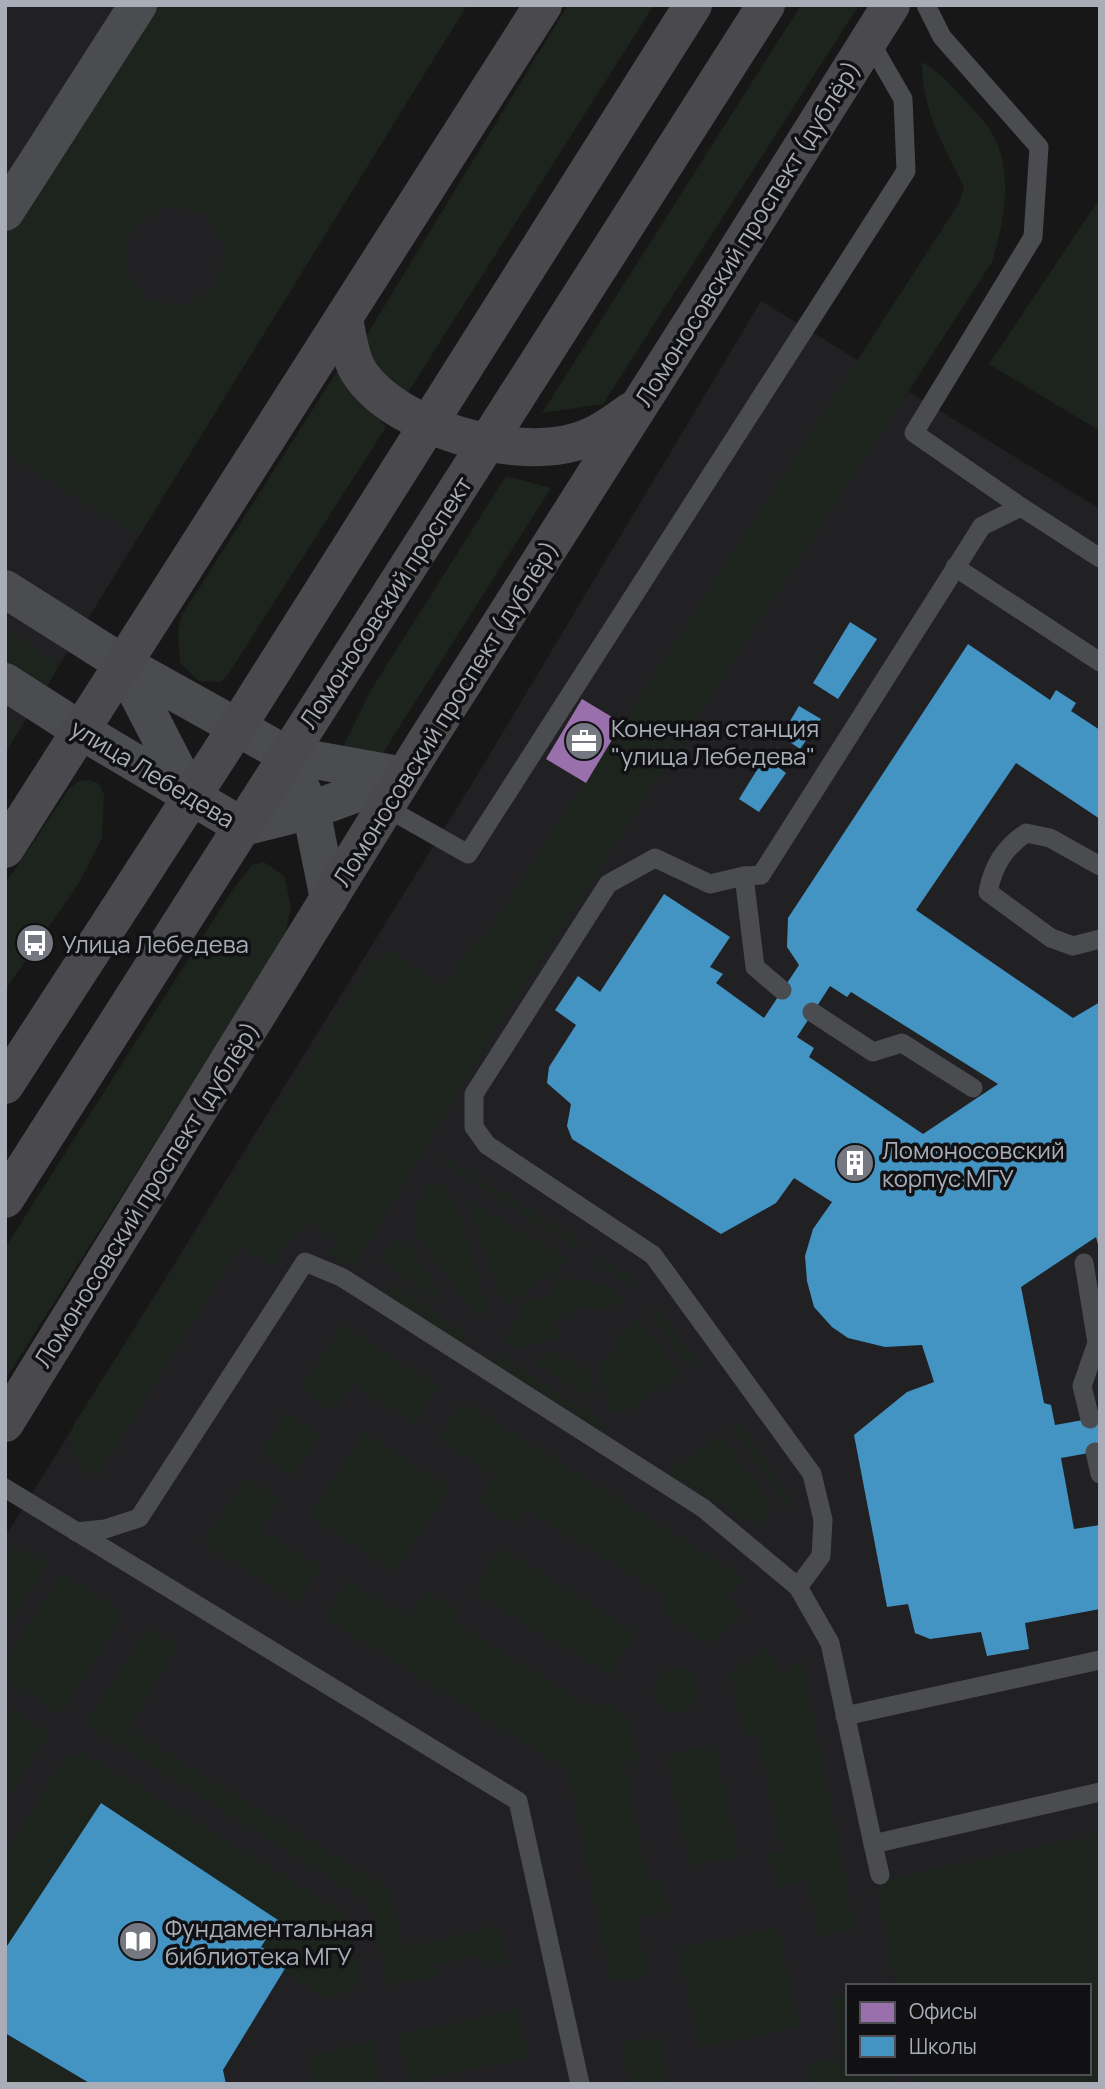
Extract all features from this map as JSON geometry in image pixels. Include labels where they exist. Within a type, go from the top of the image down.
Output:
[{"type":"street","points":[[5,212],[138,5]]},
{"type":"street","points":[[5,849],[543,5]]},
{"type":"street","points":[[5,1085],[237,727],[693,5]]},
{"type":"street","name":"Ломоносовский проспект","points":[[5,1199],[766,5]]},
{"type":"street","name":"Ломоносовский проспект (дублёр)","points":[[5,1423],[395,791],[891,5]]},
{"type":"street","points":[[344,319],[359,373],[379,396],[403,413],[427,424],[487,443],[534,447],[574,443],[605,430],[639,405]]},
{"type":"street","points":[[5,589],[122,663],[288,755],[395,791]]},
{"type":"street","points":[[122,663],[191,797]]},
{"type":"street","name":"улица Лебедева","points":[[5,682],[243,827],[395,791]]},
{"type":"street","points":[[288,755],[311,810],[329,899]]},
{"type":"lane","points":[[926,5],[942,37],[1039,147],[1033,237],[914,433],[1100,558]]},
{"type":"lane","points":[[395,791],[468,854],[906,171],[903,99],[869,40]]},
{"type":"lane","points":[[799,1587],[821,1556],[823,1520],[812,1474],[653,1255],[487,1145],[474,1127],[474,1094],[608,884],[655,858],[709,884],[761,875],[982,526],[1021,507]]},
{"type":"lane","points":[[955,568],[1100,662]]},
{"type":"lane","points":[[1100,866],[1050,838],[1026,833],[1008,845],[992,874],[988,892],[1051,938],[1073,946],[1100,939]]},
{"type":"lane","points":[[744,876],[755,967],[782,990]]},
{"type":"lane","points":[[813,1012],[873,1052],[902,1042],[973,1088]]},
{"type":"lane","points":[[76,1532],[105,1529],[139,1518],[305,1262],[349,1282],[703,1508],[799,1587],[830,1643],[880,1875]]},
{"type":"lane","points":[[1084,1263],[1097,1343],[1082,1386],[1090,1419]]},
{"type":"lane","points":[[1096,1452],[1100,1474]]},
{"type":"lane","points":[[5,1488],[518,1801],[580,2084]]},
{"type":"lane","points":[[845,1716],[1100,1660]]},
{"type":"lane","points":[[873,1844],[1100,1792]]},
{"type":"shaded area","points":[[5,5],[467,5],[5,753]]},
{"type":"shaded area","points":[[151,5],[467,5],[139,536],[5,453],[5,232]],"holes":[[[165,206],[204,214],[225,247],[217,286],[184,307],[145,299],[124,266],[132,228]]]},
{"type":"shaded area","points":[[568,5],[654,5],[405,397],[360,346]]},
{"type":"shaded area","points":[[801,5],[859,5],[603,404],[542,413]]},
{"type":"shaded area","points":[[922,62],[948,82],[979,116],[990,130],[999,150],[1003,165],[1005,198],[992,262],[500,1022],[354,1268],[329,1254],[355,1209],[337,1239],[308,1223],[291,1237],[272,1266],[240,1246],[97,1477],[80,1466],[69,1441],[74,1424],[371,961],[391,951],[445,988],[470,946],[485,936],[959,203],[964,187],[930,112]]},
{"type":"shaded area","points":[[1100,198],[1100,431],[989,364]]},
{"type":"shaded area","points":[[761,301],[1100,509],[1100,2084],[5,2084],[5,1537],[475,779]]},
{"type":"shaded area","points":[[339,368],[386,427],[229,673],[221,682],[199,681],[180,663],[178,631],[182,615]]},
{"type":"shaded area","points":[[506,476],[551,488],[367,778],[332,769],[371,690]]},
{"type":"shaded area","points":[[5,629],[60,664],[47,686],[5,660]]},
{"type":"shaded area","points":[[5,714],[22,725],[5,753]]},
{"type":"shaded area","points":[[79,781],[98,783],[104,794],[102,838],[79,883],[8,986],[5,1003],[5,884],[69,789]]},
{"type":"shaded area","points":[[264,862],[284,876],[291,906],[285,937],[5,1380],[5,1248],[231,892],[252,865]]},
{"type":"shaded area","points":[[444,1157],[581,1242],[576,1248],[441,1162]]},
{"type":"shaded area","points":[[430,1181],[448,1191],[462,1221],[488,1310],[484,1318],[475,1314],[415,1233],[416,1209]]},
{"type":"shaded area","points":[[466,1199],[570,1260],[504,1307]]},
{"type":"shaded area","points":[[393,1240],[408,1244],[442,1296],[438,1299],[380,1261]]},
{"type":"shaded area","points":[[595,1255],[640,1283],[633,1288],[593,1261]]},
{"type":"shaded area","points":[[561,1277],[606,1285],[626,1299],[604,1311],[579,1306],[555,1322],[557,1337],[515,1349],[503,1341],[530,1296],[537,1301],[557,1289],[555,1282]]},
{"type":"shaded area","points":[[392,1284],[468,1336],[464,1344],[385,1293]]},
{"type":"shaded area","points":[[657,1306],[696,1362],[689,1366],[649,1312]]},
{"type":"shaded area","points":[[638,1318],[679,1375],[621,1415],[608,1410],[599,1361],[614,1355],[619,1335]]},
{"type":"shaded area","points":[[342,1325],[438,1387],[415,1423],[352,1384],[335,1411],[301,1389]]},
{"type":"shaded area","points":[[556,1352],[589,1371],[595,1399],[529,1360]]},
{"type":"shaded area","points":[[495,1353],[606,1423],[601,1429],[490,1360]]},
{"type":"shaded area","points":[[462,1401],[745,1579],[727,1594],[743,1617],[707,1643],[660,1611],[668,1596],[526,1510],[516,1526],[478,1503],[496,1475],[437,1440]]},
{"type":"shaded area","points":[[286,1412],[320,1434],[294,1476],[260,1454]]},
{"type":"shaded area","points":[[740,1422],[796,1506],[790,1509],[731,1427]]},
{"type":"shaded area","points":[[364,1432],[450,1488],[395,1572],[310,1516]]},
{"type":"shaded area","points":[[721,1435],[772,1506],[760,1529],[668,1472]]},
{"type":"shaded area","points":[[245,1478],[279,1500],[260,1529],[320,1567],[298,1603],[203,1543]]},
{"type":"shaded area","points":[[499,1547],[636,1633],[610,1675],[474,1593]]},
{"type":"shaded area","points":[[5,1548],[28,1551],[48,1564],[5,1631]]},
{"type":"shaded area","points":[[62,1573],[124,1614],[61,1714],[5,1678],[5,1662]]},
{"type":"shaded area","points":[[347,1581],[407,1618],[425,1591],[460,1612],[454,1622],[597,1711],[604,1702],[630,1718],[638,1761],[625,1765],[648,1881],[662,1878],[669,1911],[636,1919],[649,1975],[611,1983],[568,1770],[324,1617]]},
{"type":"shaded area","points":[[147,1629],[177,1646],[128,1730],[389,1889],[404,1948],[498,1925],[507,1962],[487,1966],[484,1955],[435,1965],[437,1976],[388,1986],[369,1902],[86,1724]]},
{"type":"shaded area","points":[[765,1648],[782,1673],[802,1659],[855,1929],[819,1937],[807,1880],[777,1887],[769,1854],[782,1851],[757,1732],[744,1734],[730,1675]]},
{"type":"shaded area","points":[[676,1668],[691,1675],[698,1690],[691,1705],[676,1712],[661,1705],[654,1690],[661,1675]]},
{"type":"shaded area","points":[[5,1705],[49,1733],[5,1803]]},
{"type":"shaded area","points":[[715,1745],[738,1856],[690,1866],[666,1756]]},
{"type":"shaded area","points":[[83,1752],[346,1915],[362,1985],[326,1999],[283,1971],[289,1962],[261,1947],[277,1920],[101,1803],[5,1949],[5,1854],[64,1758]]},
{"type":"shaded area","points":[[1100,1834],[1100,2084],[914,2084],[912,2075],[1091,2075],[1091,1984],[895,1984],[875,1882]]},
{"type":"shaded area","points":[[778,1927],[799,2026],[700,2048],[678,1949]]},
{"type":"shaded area","points":[[846,1996],[846,2075],[887,2075],[889,2084],[810,2084],[806,2065],[844,2057],[832,1999]]},
{"type":"shaded area","points":[[518,2009],[528,2057],[408,2083],[398,2035]]},
{"type":"shaded area","points":[[5,2033],[91,2084],[12,2084],[5,2079]]},
{"type":"shaded area","points":[[659,2036],[669,2084],[630,2084],[622,2043]]},
{"type":"shaded area","points":[[372,2041],[381,2084],[313,2084],[307,2056]]},
{"type":"building: Офисы","name":"Конечная станция \"улица Лебедева\"","points":[[582,699],[622,723],[586,783],[546,759]]},
{"type":"building: Школы","points":[[850,622],[877,639],[838,699],[813,683]]},
{"type":"building: Школы","name":"Ломоносовский корпус МГУ","points":[[968,644],[1050,700],[1056,690],[1076,703],[1071,711],[1100,730],[1100,819],[1016,763],[916,910],[1073,1018],[1100,1002],[1100,1252],[1096,1237],[1021,1287],[1044,1403],[1051,1405],[1055,1425],[1100,1417],[1100,1451],[1061,1458],[1074,1529],[1100,1525],[1100,1609],[1025,1623],[1029,1649],[987,1656],[981,1632],[930,1639],[915,1633],[908,1604],[887,1607],[854,1435],[907,1392],[934,1382],[922,1345],[885,1347],[848,1338],[832,1327],[814,1307],[807,1281],[805,1256],[813,1229],[832,1202],[794,1178],[776,1203],[721,1234],[572,1139],[567,1126],[571,1104],[547,1083],[549,1067],[576,1025],[555,1010],[578,976],[600,992],[664,894],[730,937],[710,967],[723,974],[716,983],[764,1018],[799,965],[787,947],[788,918]],"holes":[[[830,986],[847,997],[851,992],[998,1084],[923,1134],[809,1057],[814,1048],[797,1037]]]},
{"type":"building: Школы","points":[[799,706],[821,719],[800,749],[781,736]]},
{"type":"building: Школы","points":[[765,757],[786,773],[759,812],[739,799]]},
{"type":"building: Школы","name":"Фундаментальная библиотека МГУ","points":[[101,1803],[278,1920],[261,1947],[289,1962],[223,2070],[226,2084],[91,2084],[5,2033],[5,1949]]},
{"type":"place","name":"Конечная станция \"улица Лебедева\"","points":[[584,741]]},
{"type":"place","name":"Улица Лебедева","points":[[35,943]]},
{"type":"place","name":"Ломоносовский корпус МГУ","points":[[855,1163]]},
{"type":"place","name":"Фундаментальная библиотека МГУ","points":[[138,1941]]}]
